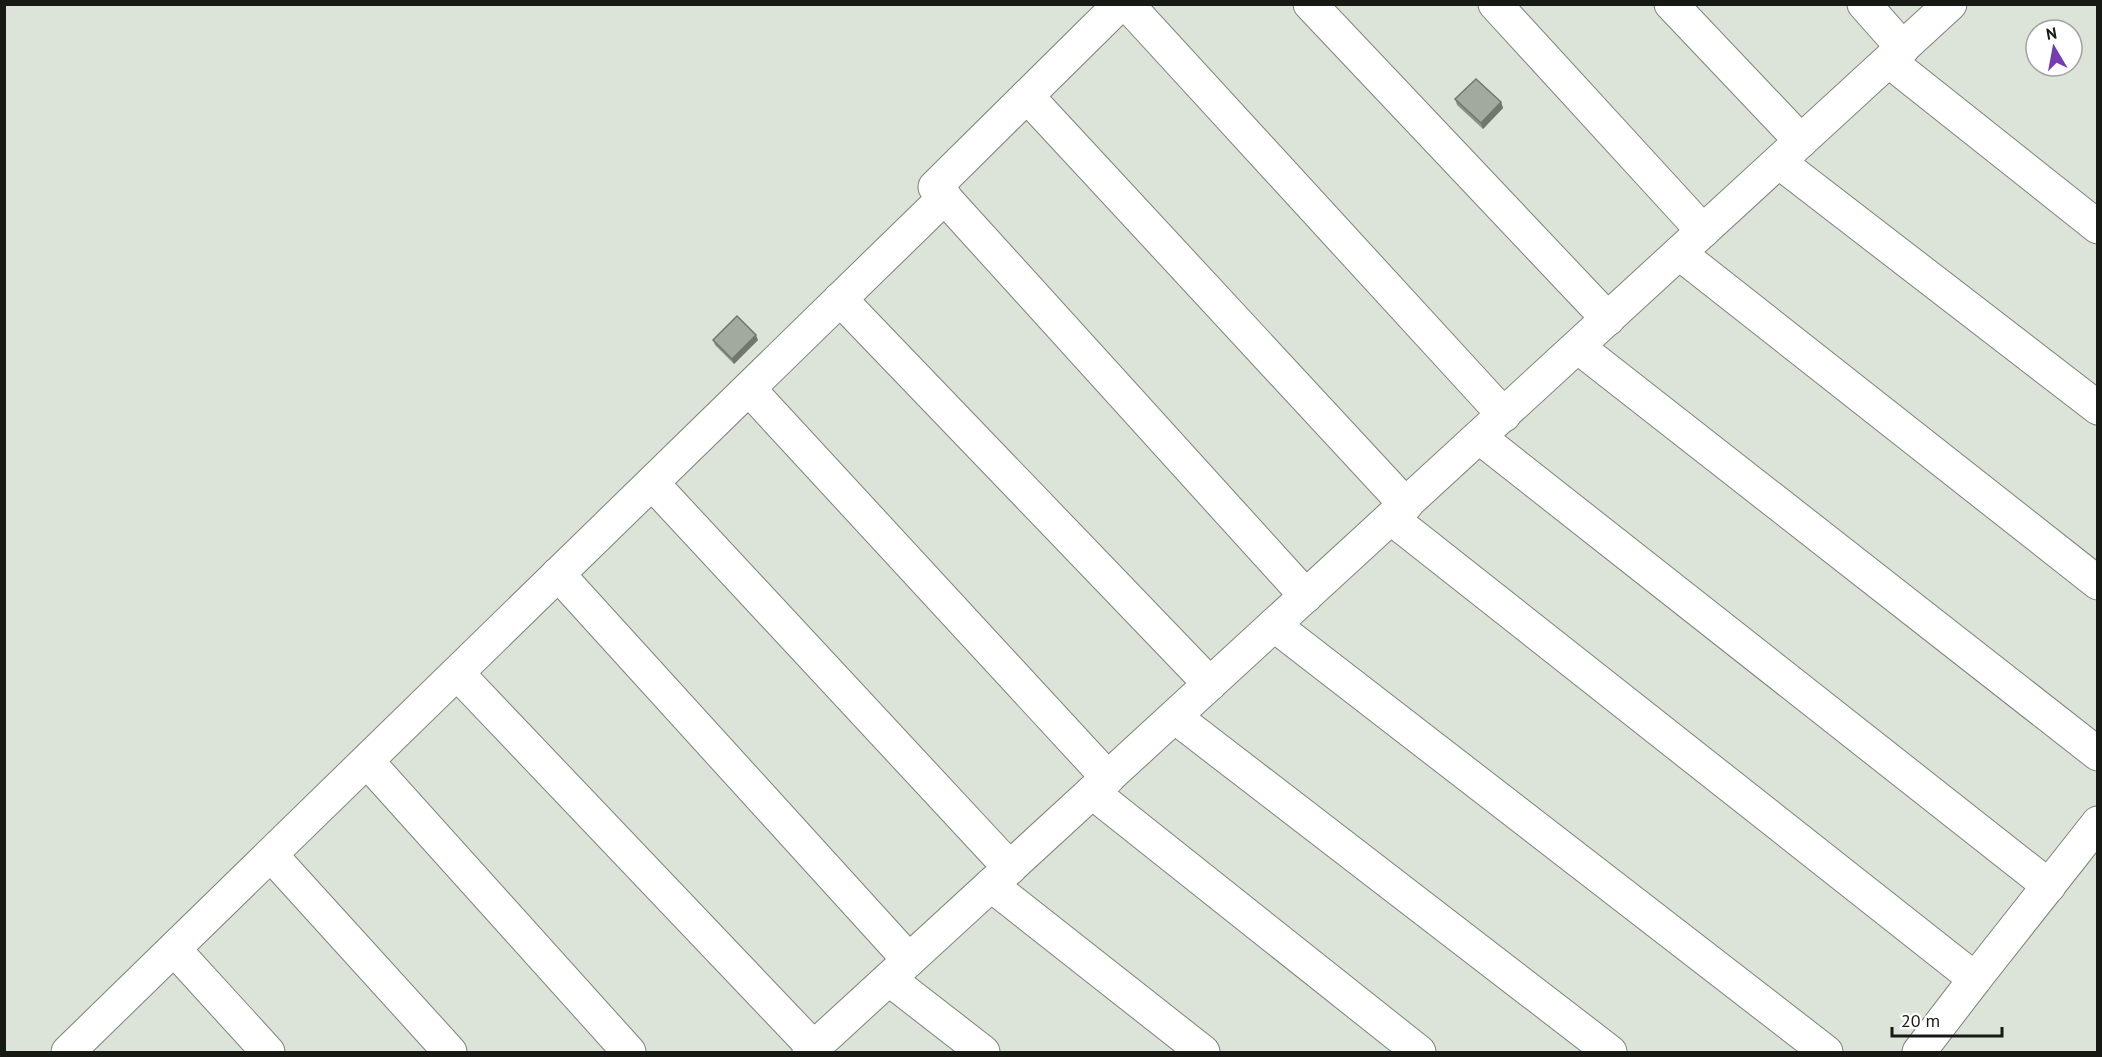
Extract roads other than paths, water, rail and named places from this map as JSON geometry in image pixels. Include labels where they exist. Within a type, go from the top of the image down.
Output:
[{"type":"street","points":[[1120,4],[935,187],[1306,596]]},
{"type":"street","points":[[1127,4],[1504,414]]},
{"type":"street","points":[[1310,4],[1608,319]]},
{"type":"street","points":[[1495,4],[1703,231]]},
{"type":"street","points":[[1671,4],[1790,152],[2097,408]]},
{"type":"street","points":[[1864,4],[1896,54],[2097,227]]},
{"type":"street","points":[[457,673],[811,1051],[1950,4]]},
{"type":"street","points":[[1027,96],[1398,511],[1975,979]]},
{"type":"street","points":[[76,1050],[174,949],[945,197]]},
{"type":"street","points":[[1679,254],[2097,583]]},
{"type":"street","points":[[840,299],[1210,684]]},
{"type":"street","points":[[1578,347],[2097,754]]},
{"type":"street","points":[[749,389],[1100,785],[1419,1053]]},
{"type":"street","points":[[1479,437],[2049,886]]},
{"type":"street","points":[[652,483],[1000,877],[1203,1053]]},
{"type":"street","points":[[558,574],[899,970],[983,1053]]},
{"type":"street","points":[[1274,625],[1826,1053]]},
{"type":"street","points":[[1175,717],[1610,1053]]},
{"type":"street","points":[[367,761],[630,1053]]},
{"type":"street","points":[[1919,1053],[2097,823]]},
{"type":"street","points":[[270,855],[450,1053]]},
{"type":"street","points":[[174,949],[268,1053]]}]
